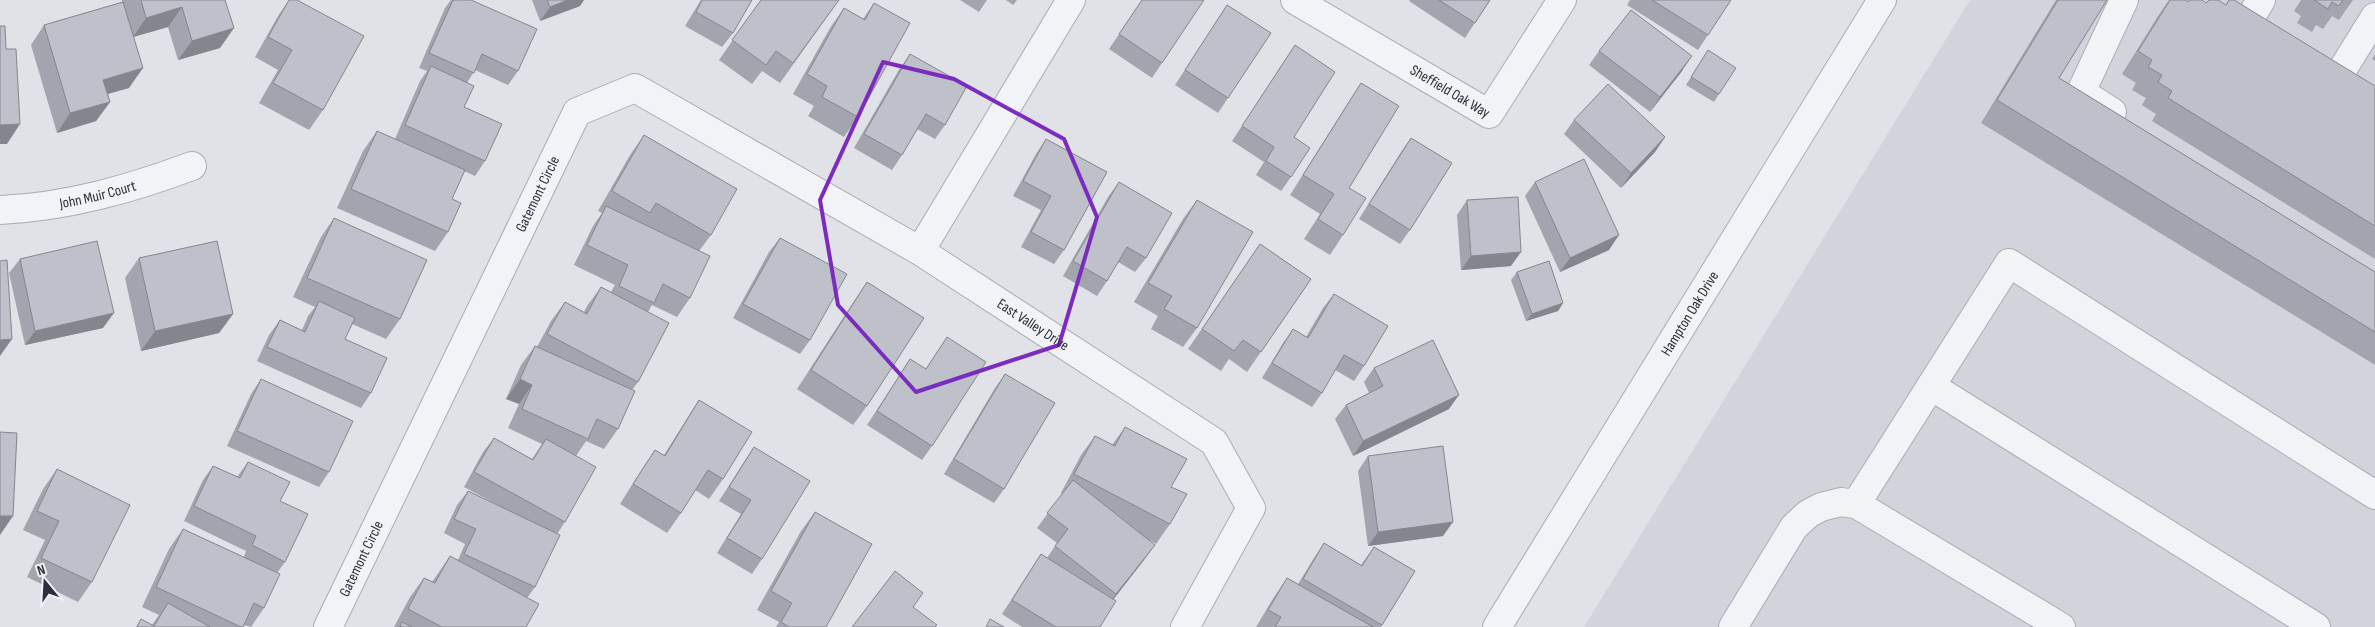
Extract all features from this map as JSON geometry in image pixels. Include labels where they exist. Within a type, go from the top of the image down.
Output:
[{"type":"street","points":[[920,251],[1071,0]]},
{"type":"street","name":"Sheffield Oak Way","points":[[1295,0],[1489,114],[1562,0]]},
{"type":"street","name":"Hampton Oak Drive","points":[[1497,627],[1882,0]]},
{"type":"street","points":[[2124,0],[2081,92],[2131,124]]},
{"type":"street","points":[[2261,0],[2234,18],[2271,38]]},
{"type":"street","points":[[2314,61],[2350,82],[2375,17]]},
{"type":"street","name":"Gatemont Circle","points":[[328,627],[577,112],[635,88],[920,251]]},
{"type":"street","name":"John Muir Court","points":[[0,210],[62,204],[137,186],[192,166]]},
{"type":"street","name":"East Valley Drive","points":[[920,251],[1214,442],[1251,508],[1185,627]]},
{"type":"street","points":[[1856,504],[2009,263],[2375,495]]},
{"type":"street","points":[[1931,386],[2316,627]]},
{"type":"street","points":[[1733,627],[1794,527],[1808,514],[1821,507],[1841,502],[1856,504],[2061,627]]},
{"type":"highlighted area","points":[[883,62],[954,79],[1064,139],[1097,217],[1059,345],[916,392],[838,305],[820,200]]},
{"type":"shaded area","points":[[1970,0],[2375,0],[2375,627],[1584,627]]},
{"type":"building","points":[[141,0],[225,0],[234,28],[192,41],[182,7],[146,18]]},
{"type":"building","points":[[289,0],[297,0],[364,36],[323,110],[273,83],[292,50],[268,37]]},
{"type":"building","points":[[453,0],[471,0],[537,29],[518,71],[482,54],[474,73],[429,53]]},
{"type":"building","points":[[547,0],[568,0],[550,7]]},
{"type":"building","points":[[702,0],[752,0],[733,33],[696,12]]},
{"type":"building","points":[[761,0],[839,0],[793,63],[776,51],[766,65],[732,40]]},
{"type":"building","points":[[1142,0],[1204,0],[1162,63],[1119,34]]},
{"type":"building","points":[[1439,0],[1490,0],[1475,23]]},
{"type":"building","points":[[1652,0],[1731,0],[1708,35]]},
{"type":"building","points":[[2058,0],[2107,0],[2059,78],[2375,272],[2375,332],[1997,100]]},
{"type":"building","points":[[2170,0],[2185,0],[2188,2],[2189,0],[2202,0],[2206,3],[2209,0],[2218,0],[2226,5],[2229,0],[2234,0],[2375,86],[2375,226],[2168,98],[2172,91],[2158,82],[2162,75],[2148,67],[2152,60],[2138,51]]},
{"type":"building","points":[[2314,0],[2343,0],[2339,6],[2332,2],[2328,9]]},
{"type":"building","points":[[123,2],[143,68],[103,80],[110,102],[70,113],[44,25]]},
{"type":"building","points":[[874,3],[910,23],[858,117],[822,97],[827,86],[807,74],[844,8],[865,20]]},
{"type":"building","points":[[1227,5],[1271,33],[1228,98],[1185,70]]},
{"type":"building","points":[[1631,10],[1692,56],[1660,97],[1599,51]]},
{"type":"building","points":[[0,26],[5,26],[6,49],[16,49],[20,124],[0,125]]},
{"type":"building","points":[[1295,45],[1335,72],[1294,137],[1310,148],[1291,177],[1266,161],[1274,147],[1242,126]]},
{"type":"building","points":[[1708,50],[1736,68],[1719,94],[1691,77]]},
{"type":"building","points":[[910,54],[967,86],[945,125],[926,114],[902,155],[864,134]]},
{"type":"building","points":[[431,66],[474,86],[464,107],[502,124],[485,161],[405,125]]},
{"type":"building","points":[[1361,83],[1399,106],[1349,188],[1366,198],[1343,235],[1318,219],[1334,194],[1303,175]]},
{"type":"building","points":[[1608,84],[1665,137],[1631,173],[1574,120]]},
{"type":"building","points":[[377,131],[465,170],[452,199],[461,203],[448,232],[351,189]]},
{"type":"building","points":[[644,135],[737,189],[711,235],[656,203],[650,213],[612,191]]},
{"type":"building","points":[[1411,138],[1452,163],[1410,230],[1369,204]]},
{"type":"building","points":[[1046,139],[1107,172],[1064,250],[1031,232],[1051,196],[1023,181]]},
{"type":"building","points":[[1584,159],[1619,235],[1570,258],[1535,182]]},
{"type":"building","points":[[1119,182],[1172,213],[1146,258],[1127,247],[1107,281],[1073,261]]},
{"type":"building","points":[[1518,197],[1521,252],[1471,256],[1467,200]]},
{"type":"building","points":[[1197,200],[1253,232],[1197,328],[1164,309],[1172,296],[1148,283]]},
{"type":"building","points":[[606,206],[710,256],[690,298],[663,284],[654,303],[619,286],[628,265],[587,245]]},
{"type":"building","points":[[334,218],[427,260],[400,319],[307,278]]},
{"type":"building","points":[[780,238],[847,274],[810,340],[743,304]]},
{"type":"building","points":[[97,241],[114,313],[35,331],[20,259]]},
{"type":"building","points":[[217,241],[233,314],[155,331],[139,258]]},
{"type":"building","points":[[1260,244],[1311,279],[1261,352],[1243,340],[1234,351],[1202,329]]},
{"type":"building","points":[[7,260],[12,339],[0,340],[0,261]]},
{"type":"building","points":[[1549,261],[1563,303],[1532,314],[1517,272]]},
{"type":"building","points":[[867,282],[924,318],[867,406],[811,370]]},
{"type":"building","points":[[601,287],[669,323],[638,382],[547,334],[565,302],[587,314]]},
{"type":"building","points":[[1334,294],[1388,326],[1364,366],[1344,355],[1322,393],[1272,363],[1293,329],[1308,338]]},
{"type":"building","points":[[319,301],[355,318],[345,339],[387,358],[371,393],[267,347],[280,320],[305,332]]},
{"type":"building","points":[[947,337],[986,362],[932,446],[877,411],[910,359],[926,369]]},
{"type":"building","points":[[1433,340],[1459,395],[1363,441],[1346,405],[1383,386],[1374,368]]},
{"type":"building","points":[[535,346],[635,391],[618,429],[597,419],[588,439],[522,409],[532,385],[520,379]]},
{"type":"building","points":[[1005,374],[1055,403],[1004,489],[954,459]]},
{"type":"building","points":[[261,379],[353,421],[329,472],[237,431]]},
{"type":"building","points":[[699,400],[752,432],[723,479],[708,470],[681,513],[633,484],[655,450],[665,456]]},
{"type":"building","points":[[1125,427],[1187,459],[1171,487],[1187,494],[1170,524],[1074,474],[1095,436],[1115,446]]},
{"type":"building","points":[[0,432],[17,433],[13,516],[0,516]]},
{"type":"building","points":[[494,438],[533,460],[546,439],[596,467],[565,522],[474,472]]},
{"type":"building","points":[[1443,446],[1453,522],[1378,532],[1368,456]]},
{"type":"building","points":[[754,447],[810,481],[762,559],[727,538],[751,500],[729,487]]},
{"type":"building","points":[[248,462],[290,482],[280,501],[308,514],[285,562],[252,545],[256,536],[194,506],[213,466],[240,478]]},
{"type":"building","points":[[57,469],[130,505],[92,582],[41,558],[59,521],[37,511]]},
{"type":"building","points":[[1073,480],[1155,545],[1116,594],[1055,546],[1068,529],[1047,513]]},
{"type":"building","points":[[468,491],[560,535],[535,587],[464,554],[476,529],[454,519]]},
{"type":"building","points":[[815,512],[872,544],[826,627],[789,627],[781,622],[792,603],[771,591]]},
{"type":"building","points":[[183,529],[280,574],[264,608],[254,603],[243,627],[156,587]]},
{"type":"building","points":[[1324,543],[1362,566],[1374,547],[1415,571],[1382,625],[1303,579]]},
{"type":"building","points":[[1041,554],[1116,601],[1100,627],[1056,627],[1012,600]]},
{"type":"building","points":[[450,556],[539,604],[526,627],[442,627],[408,609],[424,578],[435,583]]},
{"type":"building","points":[[895,571],[923,593],[913,607],[937,625],[935,627],[852,627]]},
{"type":"building","points":[[1287,578],[1373,627],[1275,627],[1281,617],[1268,610]]},
{"type":"building","points":[[168,603],[210,627],[137,627],[141,619],[154,626]]},
{"type":"building","points":[[990,619],[1004,627],[986,627]]},
{"type":"building","points":[[402,622],[412,627],[400,627]]}]
